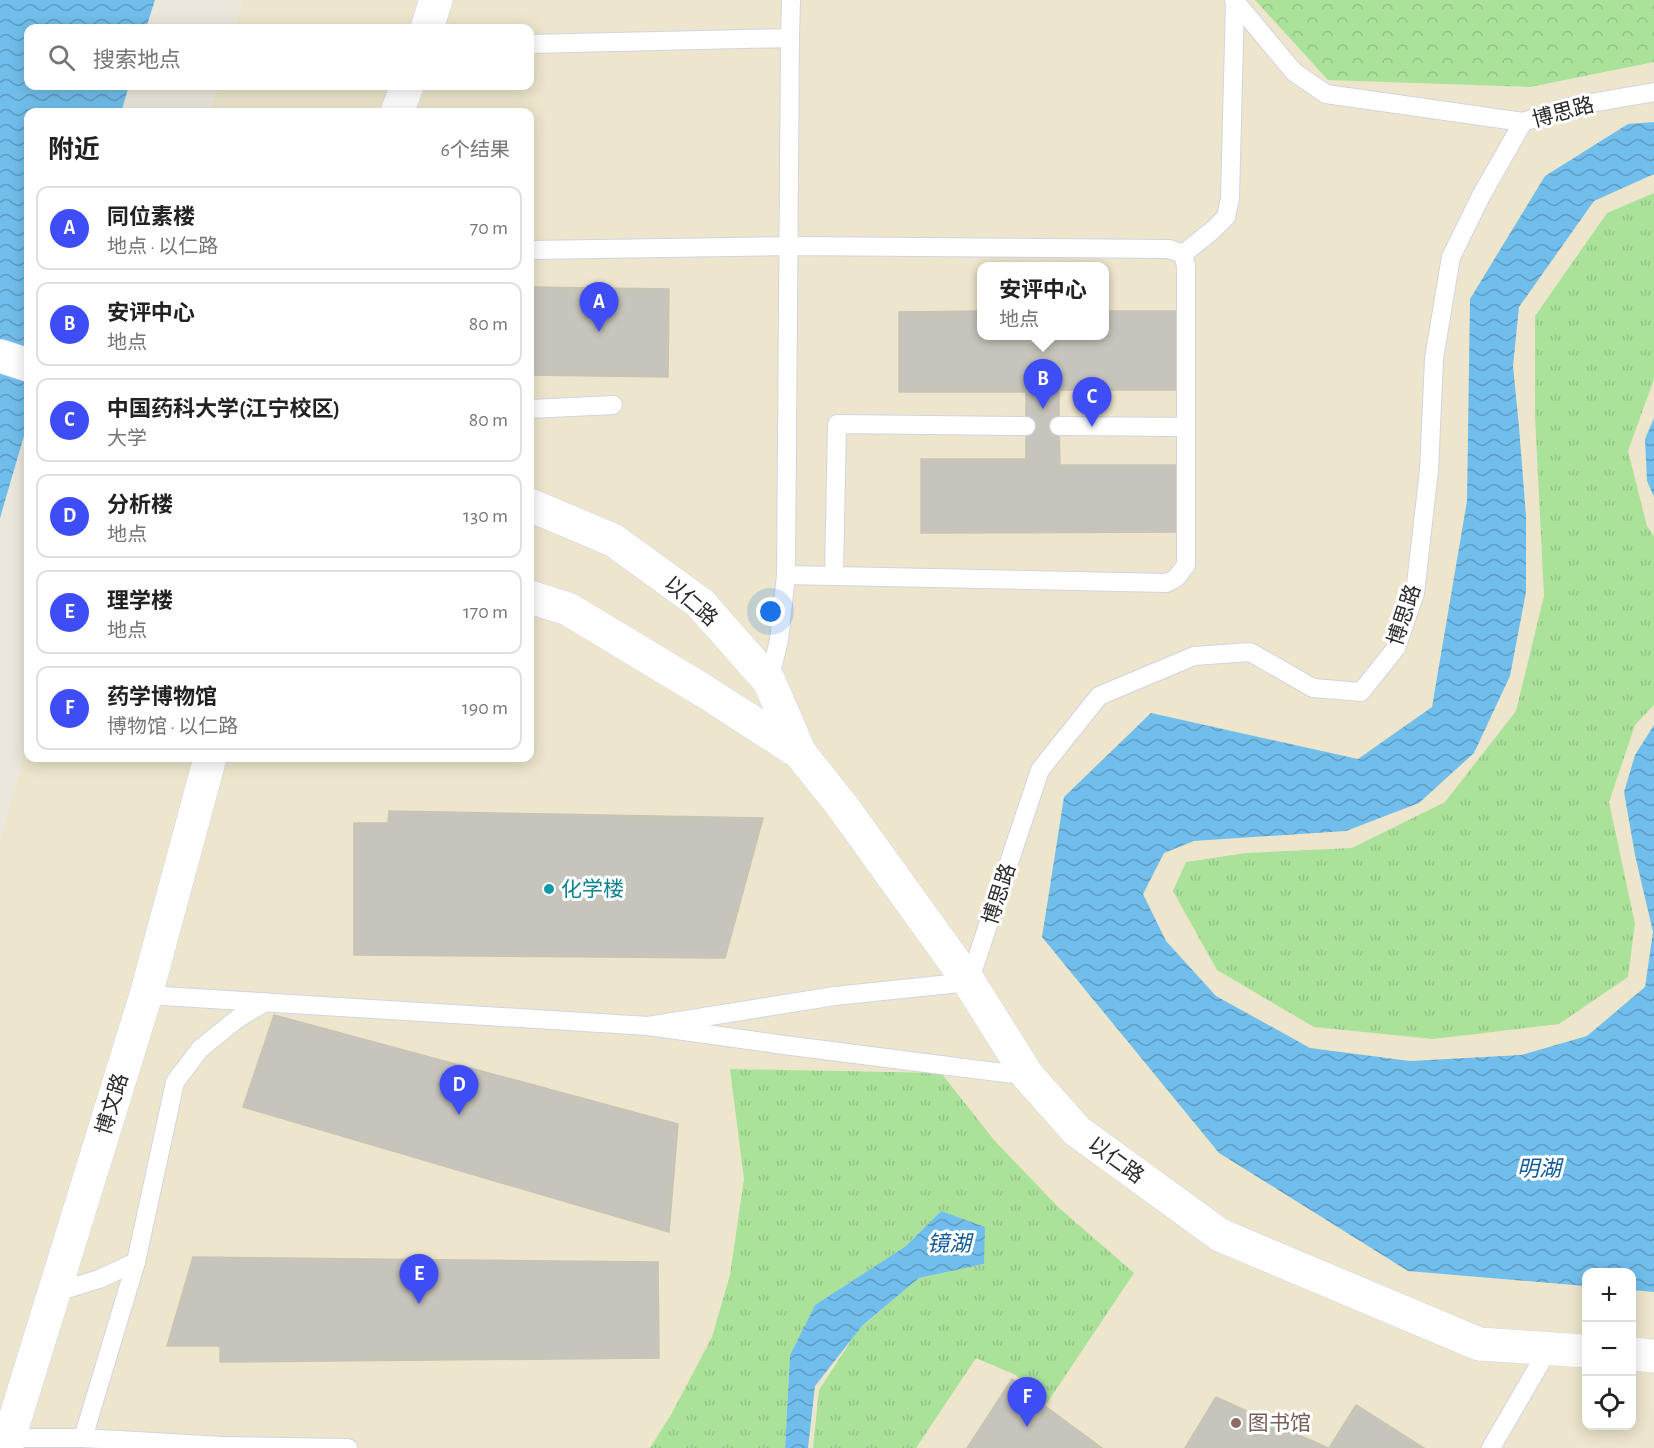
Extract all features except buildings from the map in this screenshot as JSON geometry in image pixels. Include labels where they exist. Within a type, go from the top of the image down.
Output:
[{"type":"street","points":[[428,24],[436,0]]},
{"type":"street","points":[[399,108],[405,90]]},
{"type":"street","points":[[0,356],[24,364]]},
{"type":"street","name":"以仁路","points":[[534,507],[613,540],[700,603],[769,681],[800,753],[843,807],[969,982],[1028,1076],[1077,1131],[1220,1235],[1479,1344],[1582,1351]]},
{"type":"street","name":"以仁路","points":[[534,598],[568,609],[704,691],[800,753]]},
{"type":"street","name":"博文路","points":[[8,1443],[146,995],[209,762]]},
{"type":"street","points":[[1636,1354],[1654,1356]]},
{"type":"lane","points":[[769,681],[779,639],[786,575],[792,0]]},
{"type":"lane","points":[[1235,1],[1294,72],[1326,94],[1523,122]]},
{"type":"lane","points":[[1183,254],[1226,217],[1230,198],[1235,1]]},
{"type":"lane","points":[[534,44],[790,38]]},
{"type":"lane","name":"博思路","points":[[969,982],[1040,770],[1099,696],[1194,656],[1250,652],[1313,688],[1361,692],[1396,648],[1415,593],[1429,470],[1434,359],[1451,257],[1481,196],[1523,122],[1568,107],[1654,92]]},
{"type":"lane","points":[[534,250],[789,246],[1169,249],[1183,254]]},
{"type":"lane","points":[[786,575],[1167,583],[1176,578],[1186,565],[1186,266],[1183,254]]},
{"type":"lane","points":[[534,409],[613,405]]},
{"type":"lane","points":[[834,576],[837,424],[1026,426]]},
{"type":"lane","points":[[1059,426],[1185,427]]},
{"type":"lane","points":[[648,1026],[835,996],[969,982]]},
{"type":"lane","points":[[146,995],[648,1026],[784,1046],[1028,1076]]},
{"type":"lane","points":[[83,1438],[136,1262],[175,1082],[200,1049],[237,1019],[265,1002]]},
{"type":"lane","points":[[54,1293],[99,1279],[136,1262]]},
{"type":"lane","points":[[1491,1448],[1549,1348]]},
{"type":"lane","points":[[8,1443],[83,1438],[223,1446],[348,1448]]},
{"type":"shaded area","points":[[243,0],[1654,0],[1654,1448],[0,1448],[0,842],[24,756],[24,762],[534,762],[534,108],[211,108],[217,90],[534,90],[534,24],[236,24]]},
{"type":"green space","points":[[1255,0],[1654,0],[1654,62],[1530,87],[1328,80]]},
{"type":"green space","points":[[1654,193],[1654,379],[1628,451],[1647,526],[1654,536],[1654,705],[1635,725],[1609,802],[1635,924],[1628,977],[1559,1024],[1433,1039],[1314,1027],[1217,970],[1173,891],[1186,862],[1246,853],[1352,848],[1445,802],[1516,711],[1544,596],[1535,417],[1535,316],[1607,213]]},
{"type":"green space","points":[[730,1069],[941,1073],[994,1140],[1058,1207],[1134,1273],[1045,1406],[1016,1375],[976,1358],[916,1448],[813,1448],[819,1390],[858,1330],[919,1278],[984,1264],[941,1211],[906,1246],[815,1305],[790,1355],[785,1448],[650,1448],[672,1413],[712,1337],[730,1275],[744,1179]]},
{"type":"water","points":[[0,0],[155,0],[147,24],[24,24],[24,90],[128,90],[122,108],[24,108],[24,436],[0,518]]},
{"type":"water","name":"明湖","points":[[1654,122],[1654,174],[1594,201],[1519,307],[1513,366],[1526,516],[1526,592],[1510,676],[1474,753],[1419,803],[1346,831],[1194,841],[1164,853],[1143,894],[1166,941],[1216,996],[1310,1048],[1410,1061],[1521,1055],[1587,1036],[1645,987],[1653,932],[1635,855],[1624,792],[1635,755],[1654,725],[1654,1292],[1636,1290],[1636,1268],[1582,1268],[1582,1286],[1408,1271],[1219,1153],[1042,937],[1064,797],[1151,713],[1358,759],[1432,707],[1467,501],[1470,299],[1545,176],[1628,124]]},
{"type":"water","points":[[1654,418],[1654,497],[1647,481],[1645,439]]},
{"type":"water","name":"镜湖","points":[[941,1211],[985,1227],[984,1264],[919,1278],[862,1326],[815,1386],[808,1448],[785,1448],[790,1355],[815,1305],[906,1246]]},
{"type":"place","name":"同位素楼","points":[[599,332]]},
{"type":"place","name":"安评中心","points":[[1043,409]]},
{"type":"place","name":"中国药科大学(江宁校区)","points":[[1092,427]]},
{"type":"place","name":"化学楼","points":[[549,889]]},
{"type":"place","name":"分析楼","points":[[459,1115]]},
{"type":"place","name":"理学楼","points":[[419,1304]]},
{"type":"place","name":"图书馆","points":[[1236,1423]]},
{"type":"place","name":"药学博物馆","points":[[1027,1427]]}]
